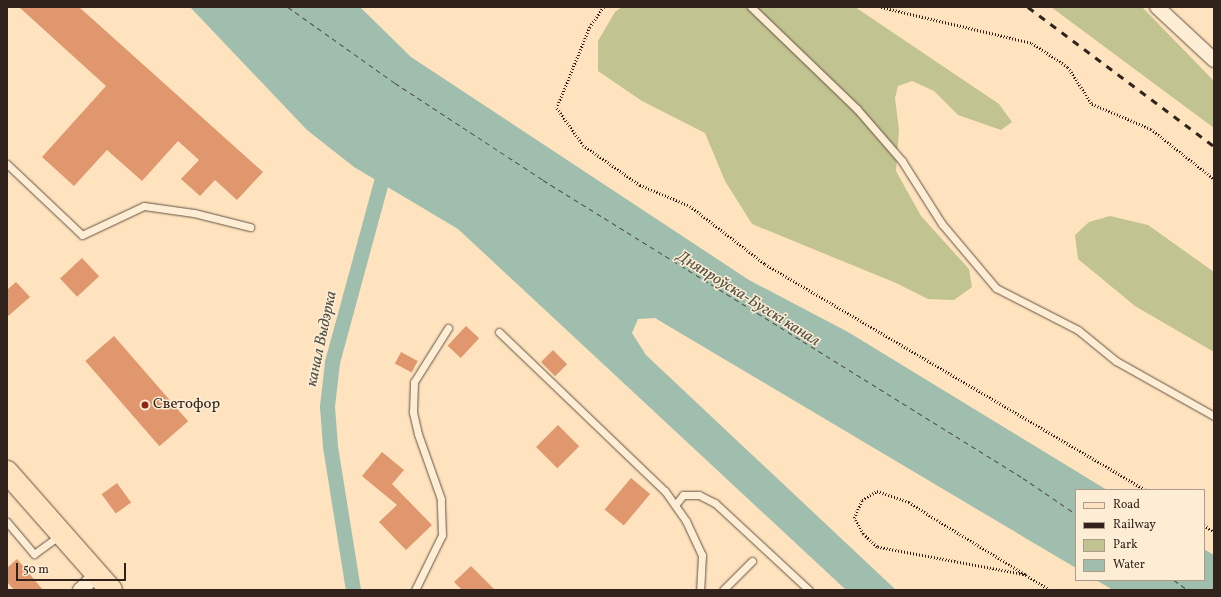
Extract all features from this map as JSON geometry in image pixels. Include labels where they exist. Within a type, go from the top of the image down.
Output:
[{"type":"main road","points":[[7,472],[104,582]]},
{"type":"street","points":[[1157,7],[1214,60]]},
{"type":"street","points":[[80,590],[104,582]]},
{"type":"lane","points":[[751,7],[858,109],[902,161],[942,224],[996,288],[1078,330],[1116,361],[1214,416]]},
{"type":"lane","points":[[7,164],[82,235],[144,206],[194,213],[250,227]]},
{"type":"lane","points":[[415,590],[442,535],[441,498],[418,434],[413,412],[414,382],[448,328]]},
{"type":"lane","points":[[500,332],[665,491],[686,521],[702,555],[700,590]]},
{"type":"lane","points":[[675,505],[683,495],[699,495],[715,503],[809,590]]},
{"type":"lane","points":[[7,522],[34,554],[62,534]]},
{"type":"lane","points":[[723,590],[752,561]]},
{"type":"path","points":[[604,7],[590,27],[557,108],[582,145],[640,185],[690,206],[765,264],[1143,489]]},
{"type":"path","points":[[881,7],[1032,43],[1068,67],[1092,104],[1151,129],[1214,179]]},
{"type":"path","points":[[1026,575],[877,547],[862,534],[854,518],[862,500],[877,491],[908,502],[1026,575],[1050,590]]},
{"type":"path","points":[[1205,527],[1214,532]]},
{"type":"green space","points":[[622,7],[855,7],[999,104],[1012,122],[1001,130],[958,115],[934,91],[912,81],[898,86],[895,98],[899,130],[896,171],[921,216],[969,269],[972,287],[954,300],[928,299],[896,283],[752,224],[725,181],[705,133],[642,101],[598,71],[598,41],[615,12]]},
{"type":"green space","points":[[1051,7],[1142,7],[1214,81],[1214,128]]},
{"type":"green space","points":[[1110,216],[1148,225],[1214,272],[1214,352],[1135,306],[1078,259],[1075,235],[1089,222]]},
{"type":"water","name":"Дняпроўска-Бугскі канал","points":[[190,7],[360,7],[411,57],[749,280],[848,332],[1105,489],[1075,489],[1075,567],[655,318],[638,319],[632,333],[646,355],[896,590],[846,590],[458,229],[354,167],[307,130]]},
{"type":"water","points":[[1205,550],[1214,555],[1214,590],[1113,590],[1098,581],[1205,581]]},
{"type":"building","points":[[19,7],[79,7],[263,172],[237,200],[215,180],[200,196],[181,179],[199,160],[178,141],[142,181],[107,150],[74,186],[42,157],[106,86]]},
{"type":"building","points":[[82,258],[99,276],[77,297],[60,278]]},
{"type":"building","points":[[16,282],[30,297],[7,317],[7,290]]},
{"type":"building","points":[[466,326],[479,338],[461,358],[448,346]]},
{"type":"building","points":[[114,336],[188,421],[159,446],[85,361]]},
{"type":"building","points":[[553,350],[567,364],[555,376],[541,362]]},
{"type":"building","points":[[401,352],[418,361],[412,372],[395,363]]},
{"type":"building","points":[[558,425],[579,446],[557,468],[536,447]]},
{"type":"building","points":[[382,452],[404,470],[392,484],[432,525],[406,550],[379,522],[397,505],[362,476]]},
{"type":"building","points":[[631,478],[650,494],[624,525],[605,509]]},
{"type":"building","points":[[117,483],[131,502],[116,514],[102,494]]},
{"type":"building","points":[[17,559],[43,590],[14,590],[7,582],[7,568]]},
{"type":"building","points":[[471,566],[495,590],[462,590],[454,582]]},
{"type":"waterway","name":"канал Выдэрка","points":[[353,590],[330,446],[327,406],[332,362],[386,163]]},
{"type":"ferry route","points":[[288,7],[395,83],[543,180],[1023,478],[1075,513]]},
{"type":"ferry route","points":[[1175,581],[1188,590]]},
{"type":"railway","points":[[1028,7],[1214,146]]},
{"type":"place","name":"Светофор","points":[[145,405]]}]
